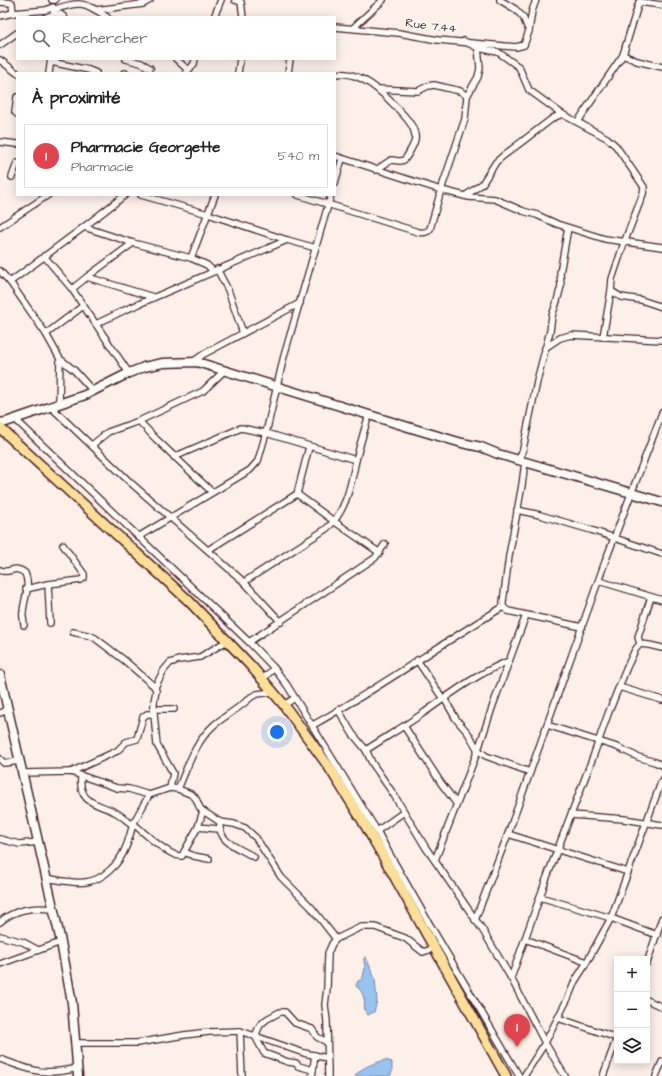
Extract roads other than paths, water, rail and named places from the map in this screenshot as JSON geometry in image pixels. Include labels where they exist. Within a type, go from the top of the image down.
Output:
[{"type":"main road","points":[[1,422],[190,601],[252,666],[284,706],[320,755],[383,856],[506,1076]]},
{"type":"street","points":[[47,16],[53,8],[55,0]]},
{"type":"street","points":[[96,10],[143,4],[150,0]]},
{"type":"street","points":[[214,16],[222,0]]},
{"type":"street","points":[[235,0],[241,2],[242,16]]},
{"type":"street","points":[[353,28],[383,0]]},
{"type":"street","points":[[500,0],[515,9],[523,17],[529,32]]},
{"type":"street","points":[[529,32],[532,11],[536,0]]},
{"type":"street","points":[[578,122],[623,56],[639,1],[662,5]]},
{"type":"street","points":[[0,2],[12,2],[13,13]]},
{"type":"street","points":[[0,16],[13,13],[46,10],[76,3],[86,5],[105,16]]},
{"type":"street","points":[[53,8],[63,16]]},
{"type":"street","name":"Rue 7.44","points":[[336,27],[399,33],[438,40],[464,41],[516,47],[524,45],[529,32]]},
{"type":"street","points":[[0,44],[16,35]]},
{"type":"street","points":[[464,41],[478,48],[498,52],[519,67],[529,90],[562,114],[607,138],[616,146],[644,186],[643,194],[612,279],[603,337]]},
{"type":"street","points":[[301,196],[422,233],[428,231],[430,229],[441,190],[465,119],[467,96],[478,76],[480,68],[478,48]]},
{"type":"street","points":[[623,56],[662,67]]},
{"type":"street","points":[[0,60],[16,72]]},
{"type":"street","points":[[130,60],[141,63],[150,68]]},
{"type":"street","points":[[177,60],[187,71],[196,61]]},
{"type":"street","points":[[238,72],[240,60]]},
{"type":"street","points":[[288,72],[290,60]]},
{"type":"street","points":[[49,72],[51,61],[93,72]]},
{"type":"street","points":[[336,74],[344,72],[362,79],[378,89],[413,126],[415,132],[414,144],[403,161],[399,162],[391,160],[376,170]]},
{"type":"street","points":[[378,89],[418,91],[428,86],[434,86],[460,90],[467,96]]},
{"type":"street","points":[[465,196],[482,184],[496,162],[503,156],[553,118],[562,114]]},
{"type":"street","points":[[0,142],[16,144]]},
{"type":"street","points":[[336,156],[441,190],[465,196],[495,199],[523,211],[538,215],[556,224],[612,241],[662,247]]},
{"type":"street","points":[[336,180],[342,159]]},
{"type":"street","points":[[12,177],[16,166]]},
{"type":"street","points":[[38,196],[38,202]]},
{"type":"street","points":[[0,227],[47,196]]},
{"type":"street","points":[[10,282],[124,196]]},
{"type":"street","points":[[145,196],[316,248]]},
{"type":"street","points":[[191,258],[215,196]]},
{"type":"street","points":[[138,537],[250,470],[258,461],[284,356],[331,196]]},
{"type":"street","points":[[84,227],[133,243],[191,258],[215,270],[228,290],[243,333]]},
{"type":"street","points":[[503,607],[509,556],[517,510],[523,449],[550,331],[552,316],[561,286],[560,273],[568,228]]},
{"type":"street","points":[[96,324],[153,297],[286,240]]},
{"type":"street","points":[[72,289],[133,243]]},
{"type":"street","points":[[44,256],[72,289],[130,373]]},
{"type":"street","points":[[0,271],[10,282],[46,334],[60,358],[74,370],[92,390]]},
{"type":"street","points":[[87,277],[153,297]]},
{"type":"street","points":[[611,291],[621,297],[641,300],[662,307]]},
{"type":"street","points":[[194,361],[300,303]]},
{"type":"street","points":[[46,334],[84,306]]},
{"type":"street","points":[[545,348],[565,336],[571,335],[662,340]]},
{"type":"street","points":[[60,358],[55,406],[131,483],[244,582],[281,622]]},
{"type":"street","points":[[1,422],[15,419],[85,395],[92,390],[144,367],[163,363],[194,361],[462,443],[480,446],[498,454],[662,502]]},
{"type":"street","points":[[92,445],[108,432],[139,421],[203,392],[225,370]]},
{"type":"street","points":[[475,920],[508,834],[605,562],[662,413]]},
{"type":"street","points":[[244,582],[326,530],[334,522],[343,505],[352,481],[356,460],[369,415]]},
{"type":"street","points":[[15,419],[249,642],[274,668],[296,698],[377,830],[429,923],[519,1076]]},
{"type":"street","points":[[139,421],[174,457],[212,492]]},
{"type":"street","points":[[174,457],[241,428],[266,433],[356,460]]},
{"type":"street","points":[[208,550],[297,494],[309,447]]},
{"type":"street","points":[[297,494],[334,522],[380,552]]},
{"type":"street","points":[[517,510],[540,515],[662,554]]},
{"type":"street","points":[[249,642],[375,558],[385,544]]},
{"type":"street","points":[[26,589],[48,584],[81,580],[84,578],[84,574],[63,545]]},
{"type":"street","points":[[0,570],[6,572],[18,569],[25,573],[28,583],[22,613],[24,625]]},
{"type":"street","points":[[599,581],[662,600]]},
{"type":"street","points":[[48,584],[50,623]]},
{"type":"street","points":[[511,978],[557,849],[598,741],[627,667],[640,644],[638,637],[651,597]]},
{"type":"street","points":[[503,607],[508,611],[582,627]]},
{"type":"street","points":[[313,725],[503,607]]},
{"type":"street","points":[[435,860],[478,750],[526,615]]},
{"type":"street","points":[[73,632],[96,638],[155,687]]},
{"type":"street","points":[[170,788],[173,776],[157,745],[153,711],[156,691],[155,687],[164,670],[170,663],[200,657],[227,641]]},
{"type":"street","points":[[640,644],[662,648]]},
{"type":"street","points":[[417,660],[456,719],[468,733],[478,750],[486,756],[530,772]]},
{"type":"street","points":[[366,750],[404,726],[475,677],[495,666],[509,661]]},
{"type":"street","points":[[263,680],[274,668]]},
{"type":"street","points":[[0,675],[23,773],[26,793],[39,842],[72,1003],[78,1072],[46,1075],[33,1073],[0,1059]]},
{"type":"street","points":[[619,687],[662,700]]},
{"type":"street","points":[[178,789],[189,760],[205,734],[213,726],[251,697],[257,694],[273,692]]},
{"type":"street","points":[[284,706],[296,698]]},
{"type":"street","points":[[70,772],[117,751],[126,742],[137,739],[143,717],[147,714],[153,711],[174,709]]},
{"type":"street","points":[[0,713],[9,710]]},
{"type":"street","points":[[339,710],[352,733],[366,750],[372,763],[475,920],[511,978],[545,1043],[565,1076]]},
{"type":"street","points":[[547,725],[617,747],[638,757],[662,765]]},
{"type":"street","points":[[404,726],[441,783],[456,803]]},
{"type":"street","points":[[0,759],[4,763],[20,761]]},
{"type":"street","points":[[23,773],[70,772],[117,788],[129,789],[149,795],[170,788],[178,789],[193,796],[197,800],[199,808],[203,811],[220,822],[234,824],[245,828],[256,838],[281,877],[311,907],[336,939]]},
{"type":"street","points":[[82,776],[82,788],[87,799],[100,807],[116,813],[177,856],[182,856],[198,827],[203,811]]},
{"type":"street","points":[[524,1076],[545,1043],[568,998],[574,981],[611,918],[662,780]]},
{"type":"street","points":[[46,878],[78,883],[96,880],[108,872],[126,848],[133,825],[149,795]]},
{"type":"street","points":[[377,830],[404,812]]},
{"type":"street","points":[[571,815],[624,819],[662,826]]},
{"type":"street","points":[[220,822],[219,830],[222,837],[228,843],[254,857]]},
{"type":"street","points":[[198,827],[219,830]]},
{"type":"street","points":[[508,834],[628,872]]},
{"type":"street","points":[[0,839],[19,844],[39,842]]},
{"type":"street","points":[[184,852],[209,859]]},
{"type":"street","points":[[540,897],[611,918],[656,935]]},
{"type":"street","points":[[0,922],[11,914],[23,909],[52,909]]},
{"type":"street","points":[[649,956],[662,918]]},
{"type":"street","points":[[327,1076],[328,1021],[325,1005],[328,952],[336,939],[361,927],[375,927],[405,938],[423,952],[435,948]]},
{"type":"street","points":[[0,936],[23,942],[38,950]]},
{"type":"street","points":[[525,940],[586,962]]},
{"type":"street","points":[[0,964],[60,942]]},
{"type":"street","points":[[650,1001],[662,1007]]},
{"type":"street","points":[[255,1036],[260,1025],[267,1019],[280,1012],[285,1012],[295,1023],[312,1029],[317,1037],[327,1042]]},
{"type":"street","points":[[558,1018],[614,1037]]},
{"type":"street","points":[[76,1043],[137,1043],[209,1032],[240,1031],[327,1058]]},
{"type":"street","points":[[240,1031],[242,1076]]},
{"type":"street","points":[[255,1036],[264,1053],[288,1062],[296,1063],[298,1066],[312,1073],[315,1055]]},
{"type":"street","points":[[603,1076],[614,1046]]},
{"type":"street","points":[[656,1076],[662,1062]]},
{"type":"water","points":[[366,957],[375,979],[377,1001],[374,1012],[368,1015],[364,1009],[365,1003],[362,993],[356,986],[358,981],[362,980],[365,968],[364,958]]},
{"type":"water","points":[[385,1060],[392,1062],[392,1072],[390,1076],[355,1076],[364,1068]]},
{"type":"place","name":"Pharmacie Georgette","points":[[517,1047]]}]
